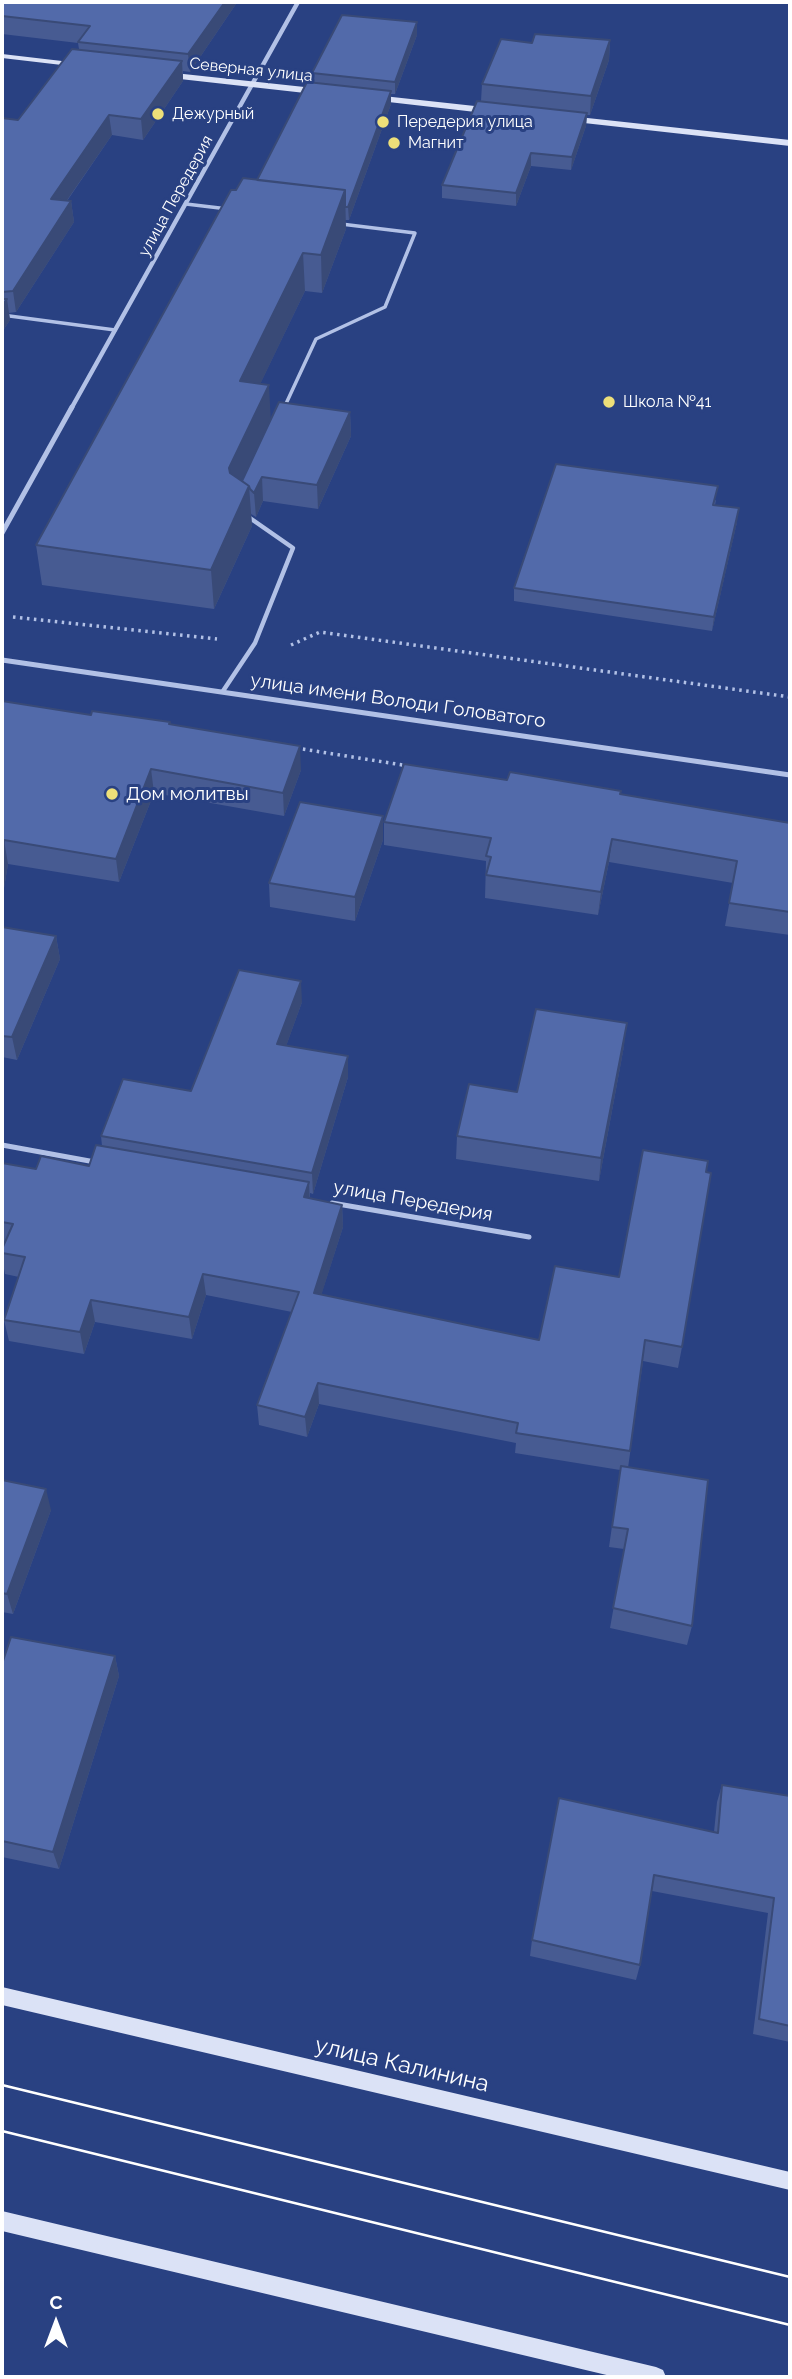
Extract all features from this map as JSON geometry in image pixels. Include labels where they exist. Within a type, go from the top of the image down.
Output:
[{"type":"main road","points":[[2,56],[96,68]]},
{"type":"main road","name":"Северная улица","points":[[151,74],[337,94]]},
{"type":"main road","points":[[363,96],[500,111]]},
{"type":"main road","points":[[555,117],[790,143]]},
{"type":"main road","name":"улица Калинина","points":[[2,1996],[790,2181]]},
{"type":"main road","points":[[2,2221],[656,2377]]},
{"type":"street","name":"улица Передерия","points":[[2,534],[298,2]]},
{"type":"street","name":"улица имени Володи Головатого","points":[[2,660],[790,775]]},
{"type":"lane","points":[[186,204],[240,211]]},
{"type":"lane","points":[[282,412],[316,339],[385,307],[415,233],[334,223]]},
{"type":"lane","points":[[2,314],[116,330]]},
{"type":"lane","points":[[223,691],[255,643],[293,548],[236,509]]},
{"type":"lane","points":[[2,1145],[110,1164]]},
{"type":"lane","name":"улица Передерия","points":[[326,1202],[528,1237]]},
{"type":"path","points":[[13,617],[255,643],[282,649],[320,632],[790,697]]},
{"type":"path","points":[[292,748],[417,767]]},
{"type":"building","points":[[2,2],[225,2],[188,54],[78,42],[90,26],[2,16]]},
{"type":"building","points":[[342,15],[417,22],[395,82],[312,73]]},
{"type":"building","points":[[535,34],[610,40],[591,96],[482,84],[501,39],[532,43]]},
{"type":"building","points":[[72,49],[182,61],[141,119],[109,115],[51,199],[71,201],[13,291],[2,292],[2,118],[18,120]]},
{"type":"building","points":[[307,82],[391,91],[348,207],[345,207],[345,190],[257,180]]},
{"type":"building","points":[[477,101],[587,113],[572,157],[531,153],[516,193],[442,185]]},
{"type":"building","points":[[243,178],[345,190],[321,255],[303,253],[240,381],[269,385],[229,468],[230,473],[249,486],[211,570],[36,545],[231,190],[236,190]]},
{"type":"building","points":[[279,402],[350,412],[317,485],[262,477],[254,493],[242,481]]},
{"type":"building","points":[[556,464],[718,486],[713,505],[739,508],[714,617],[514,588]]},
{"type":"building","points":[[2,701],[91,715],[92,711],[170,722],[169,724],[300,746],[283,793],[151,769],[116,859],[4,840],[2,851]]},
{"type":"building","points":[[404,764],[507,780],[510,772],[790,823],[790,912],[729,903],[737,861],[612,839],[601,892],[486,875],[491,857],[486,856],[491,838],[384,822]]},
{"type":"building","points":[[300,802],[383,816],[355,897],[269,883]]},
{"type":"building","points":[[2,927],[56,936],[12,1037],[2,1036]]},
{"type":"building","points":[[239,970],[301,981],[277,1044],[348,1056],[312,1173],[101,1136],[123,1079],[191,1091]]},
{"type":"building","points":[[536,1009],[627,1023],[601,1158],[457,1136],[469,1084],[517,1092]]},
{"type":"building","points":[[96,1145],[309,1182],[304,1197],[342,1205],[314,1293],[539,1340],[555,1266],[619,1277],[643,1150],[708,1161],[706,1172],[711,1173],[682,1347],[645,1340],[630,1451],[516,1433],[518,1423],[318,1383],[305,1417],[257,1405],[299,1292],[203,1274],[189,1317],[91,1300],[80,1332],[4,1320],[25,1257],[2,1253],[13,1224],[2,1222],[2,1163],[36,1169],[41,1156],[89,1166]]},
{"type":"building","points":[[621,1466],[708,1480],[692,1626],[613,1608],[628,1529],[612,1527]]},
{"type":"building","points":[[2,1480],[46,1489],[7,1594],[2,1593]]},
{"type":"building","points":[[11,1637],[115,1656],[53,1852],[2,1841],[2,1664]]},
{"type":"building","points":[[722,1785],[790,1796],[790,2026],[759,2019],[774,1898],[654,1875],[640,1965],[532,1940],[559,1798],[718,1833]]},
{"type":"tram line","points":[[2,2085],[790,2277]]},
{"type":"tram line","points":[[2,2131],[790,2325]]},
{"type":"place","name":"Дежурный","points":[[158,114]]},
{"type":"place","name":"Передерия улица","points":[[383,122]]},
{"type":"place","name":"Магнит","points":[[394,143]]},
{"type":"place","name":"Школа №41","points":[[609,402]]},
{"type":"place","name":"Дом молитвы","points":[[112,794]]}]
